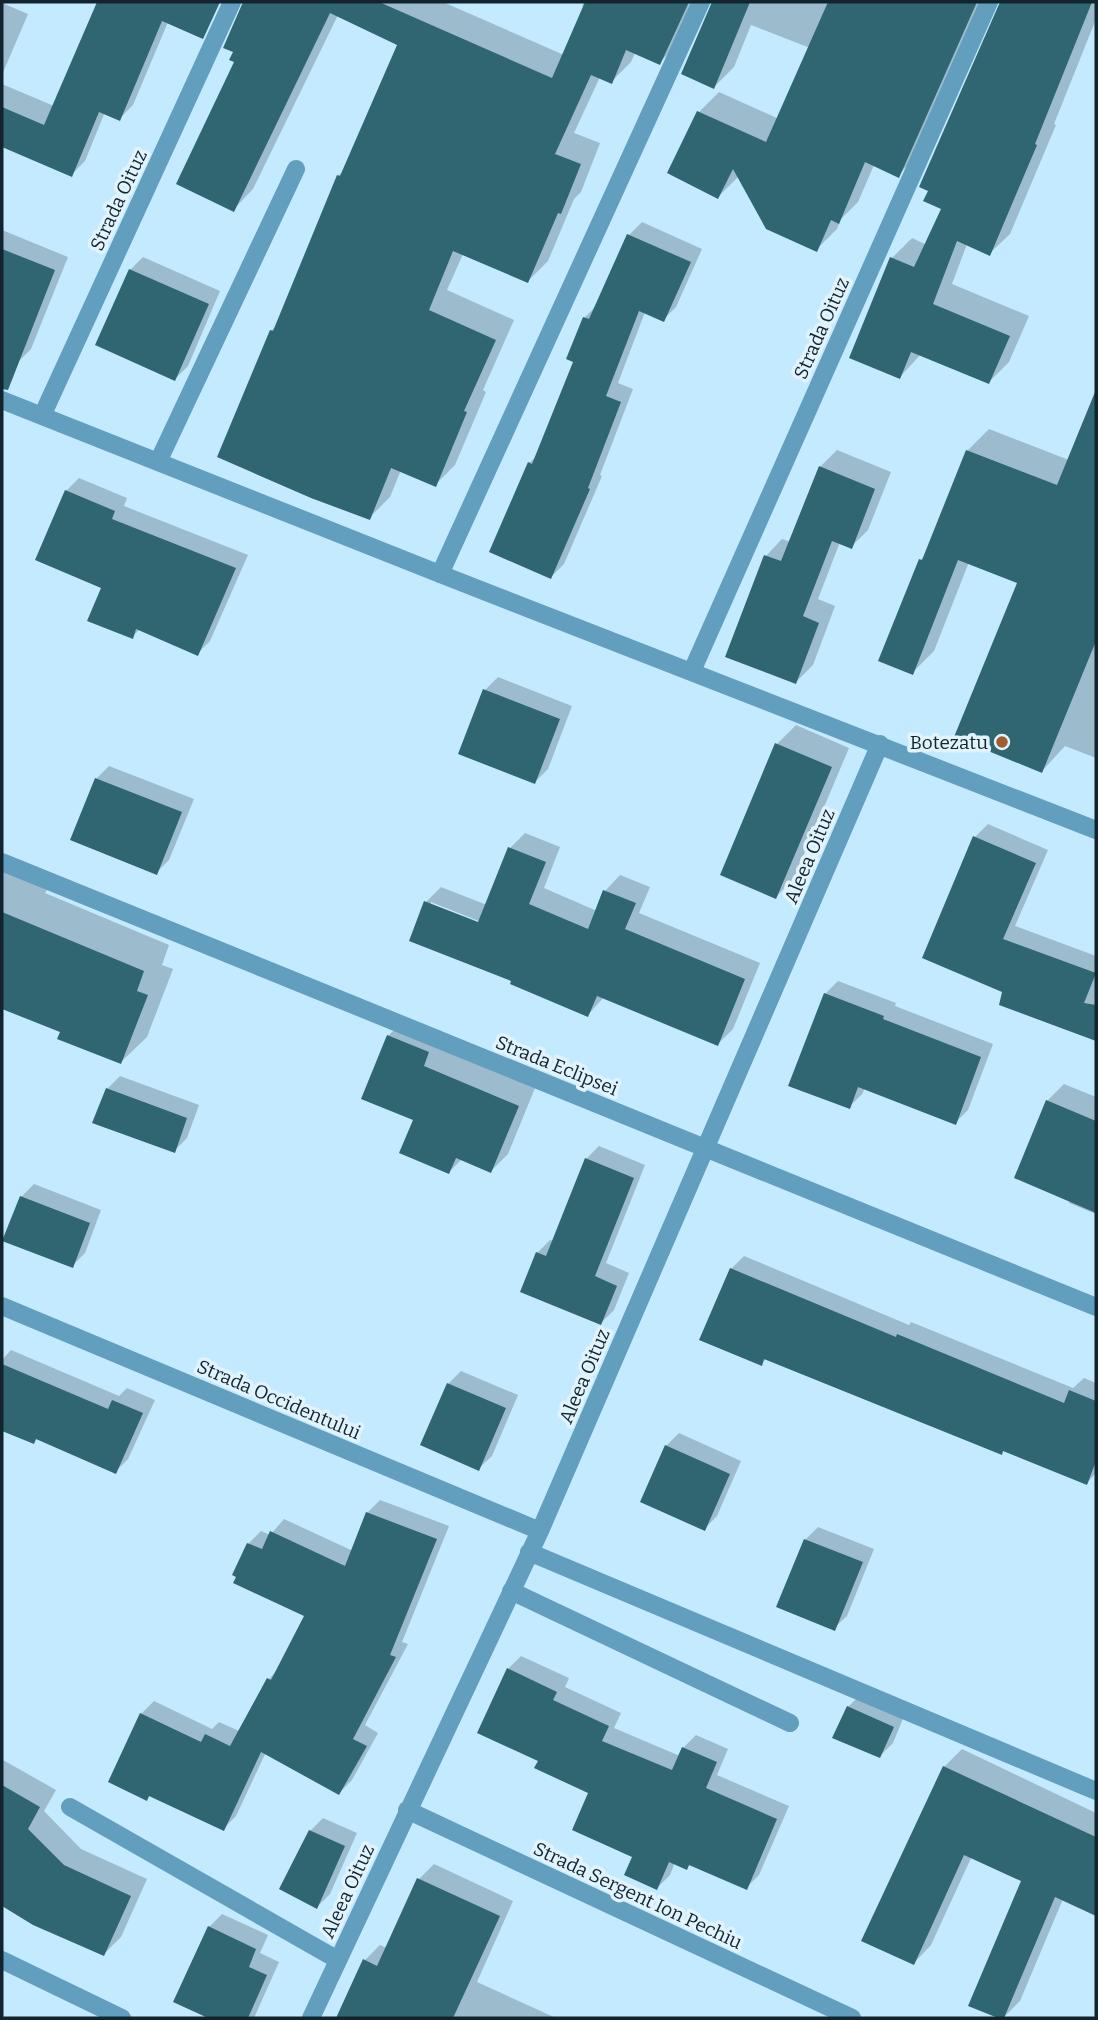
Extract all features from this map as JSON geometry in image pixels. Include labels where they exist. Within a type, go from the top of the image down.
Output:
[{"type":"street","name":"Strada Oituz","points":[[43,416],[232,2]]},
{"type":"street","points":[[440,574],[701,2]]},
{"type":"street","name":"Strada Oituz","points":[[692,671],[989,2]]},
{"type":"street","points":[[158,462],[296,169]]},
{"type":"street","points":[[2,400],[1096,830]]},
{"type":"street","name":"Aleea Oituz","points":[[311,2018],[540,1531],[880,744]]},
{"type":"street","name":"Strada Eclipsei","points":[[2,862],[1096,1307]]},
{"type":"street","name":"Strada Occidentului","points":[[2,1306],[540,1531]]},
{"type":"street","points":[[529,1552],[1096,1791]]},
{"type":"street","points":[[511,1591],[790,1723]]},
{"type":"street","points":[[70,1807],[338,1960]]},
{"type":"street","name":"Strada Sergent Ion Pechiu","points":[[407,1811],[852,2018]]},
{"type":"street","points":[[2,1960],[122,2018]]},
{"type":"building","points":[[97,2],[220,2],[203,39],[162,21],[120,121],[99,112],[72,177],[2,147],[2,107],[44,125]]},
{"type":"building","points":[[243,2],[379,2],[552,78],[585,2],[689,2],[660,65],[626,50],[612,84],[591,75],[555,154],[581,164],[528,283],[453,251],[429,310],[496,340],[464,411],[467,412],[436,487],[391,468],[370,520],[311,498],[217,457],[270,330],[273,331],[337,175],[340,176],[397,45],[330,13],[234,212],[176,184],[234,62],[229,60],[233,52],[223,48]]},
{"type":"building","points":[[712,2],[750,2],[714,89],[681,74]]},
{"type":"building","points":[[828,2],[977,2],[899,178],[865,162],[839,224],[831,220],[817,252],[766,229],[733,169],[718,199],[667,173],[697,111],[766,142]]},
{"type":"building","points":[[1000,2],[1092,2],[1035,144],[1037,145],[990,256],[957,241],[933,304],[1010,336],[989,384],[911,352],[900,379],[849,358],[890,257],[914,267],[941,209],[923,201],[928,191],[919,187]]},
{"type":"building","points":[[627,234],[691,262],[664,322],[639,311],[606,396],[621,402],[588,488],[590,489],[551,579],[489,552],[528,462],[532,464],[573,362],[566,359],[583,317],[589,319]]},
{"type":"building","points":[[2,249],[55,270],[8,390],[2,389]]},
{"type":"building","points":[[129,269],[209,304],[175,381],[95,345]]},
{"type":"building","points":[[1095,392],[1096,641],[1042,773],[954,737],[1017,583],[958,560],[913,675],[878,661],[966,450],[1057,485]]},
{"type":"building","points":[[819,466],[875,489],[852,549],[832,541],[803,616],[819,623],[796,684],[725,657],[764,555],[781,561]]},
{"type":"building","points":[[65,490],[115,511],[112,519],[236,568],[198,656],[136,629],[133,639],[87,621],[101,588],[35,560]]},
{"type":"building","points":[[483,689],[560,719],[535,784],[458,754]]},
{"type":"building","points":[[775,743],[832,767],[776,899],[720,875]]},
{"type":"building","points":[[95,778],[182,812],[157,875],[70,840]]},
{"type":"building","points":[[973,836],[1036,863],[1003,939],[1096,973],[1084,1003],[1096,1005],[1096,1041],[999,1005],[1002,992],[922,958]]},
{"type":"building","points":[[508,847],[546,862],[529,904],[588,929],[603,890],[636,903],[625,929],[745,979],[718,1046],[597,996],[588,1017],[510,984],[511,981],[409,941],[424,901],[478,922]]},
{"type":"building","points":[[2,912],[144,971],[137,991],[148,995],[121,1064],[57,1039],[60,1032],[2,1009]]},
{"type":"building","points":[[824,993],[981,1057],[956,1125],[858,1087],[850,1109],[788,1086]]},
{"type":"building","points":[[387,1035],[429,1052],[424,1066],[519,1106],[491,1173],[456,1158],[449,1174],[399,1153],[413,1120],[361,1099]]},
{"type":"building","points":[[106,1088],[187,1118],[175,1153],[92,1123]]},
{"type":"building","points":[[1046,1100],[1096,1121],[1096,1213],[1014,1178]]},
{"type":"building","points":[[585,1158],[634,1178],[595,1276],[617,1286],[601,1325],[520,1292],[536,1252],[546,1256]]},
{"type":"building","points":[[20,1196],[90,1223],[73,1268],[2,1241]]},
{"type":"building","points":[[730,1268],[1064,1403],[1069,1390],[1096,1401],[1096,1461],[1087,1485],[1003,1451],[1002,1455],[764,1359],[762,1366],[699,1340]]},
{"type":"building","points":[[2,1364],[108,1409],[112,1400],[143,1413],[116,1474],[36,1439],[34,1444],[2,1431]]},
{"type":"building","points":[[447,1383],[506,1408],[479,1471],[420,1445]]},
{"type":"building","points":[[665,1445],[730,1474],[705,1531],[640,1502]]},
{"type":"building","points":[[366,1512],[437,1539],[390,1655],[396,1657],[353,1739],[367,1746],[339,1795],[261,1752],[224,1831],[149,1796],[147,1801],[108,1782],[140,1713],[201,1742],[205,1734],[230,1746],[267,1678],[271,1680],[304,1616],[233,1583],[236,1577],[232,1575],[247,1543],[262,1549],[270,1531],[345,1566]]},
{"type":"building","points":[[804,1539],[863,1562],[835,1631],[776,1607]]},
{"type":"building","points":[[507,1668],[557,1692],[553,1700],[609,1726],[602,1741],[672,1770],[682,1747],[717,1762],[706,1788],[777,1819],[747,1890],[689,1865],[687,1870],[669,1862],[657,1890],[624,1875],[632,1857],[572,1830],[588,1793],[534,1768],[538,1761],[477,1733]]},
{"type":"building","points":[[847,1706],[894,1727],[880,1758],[832,1738]]},
{"type":"building","points":[[943,1766],[1096,1837],[1096,1916],[1055,1897],[1004,2018],[968,2006],[1021,1881],[964,1855],[914,1965],[861,1941]]},
{"type":"building","points":[[2,1785],[40,1807],[28,1829],[64,1865],[131,1896],[104,1956],[33,1925],[2,1906]]},
{"type":"building","points":[[309,1830],[345,1846],[317,1909],[279,1889]]},
{"type":"building","points":[[417,1878],[500,1916],[453,2018],[336,2018],[363,1959],[377,1966]]},
{"type":"building","points":[[208,1926],[256,1949],[249,1967],[267,1975],[248,2018],[208,2018],[173,2002]]},
{"type":"place","name":"Botezatu","points":[[1002,742]]}]
